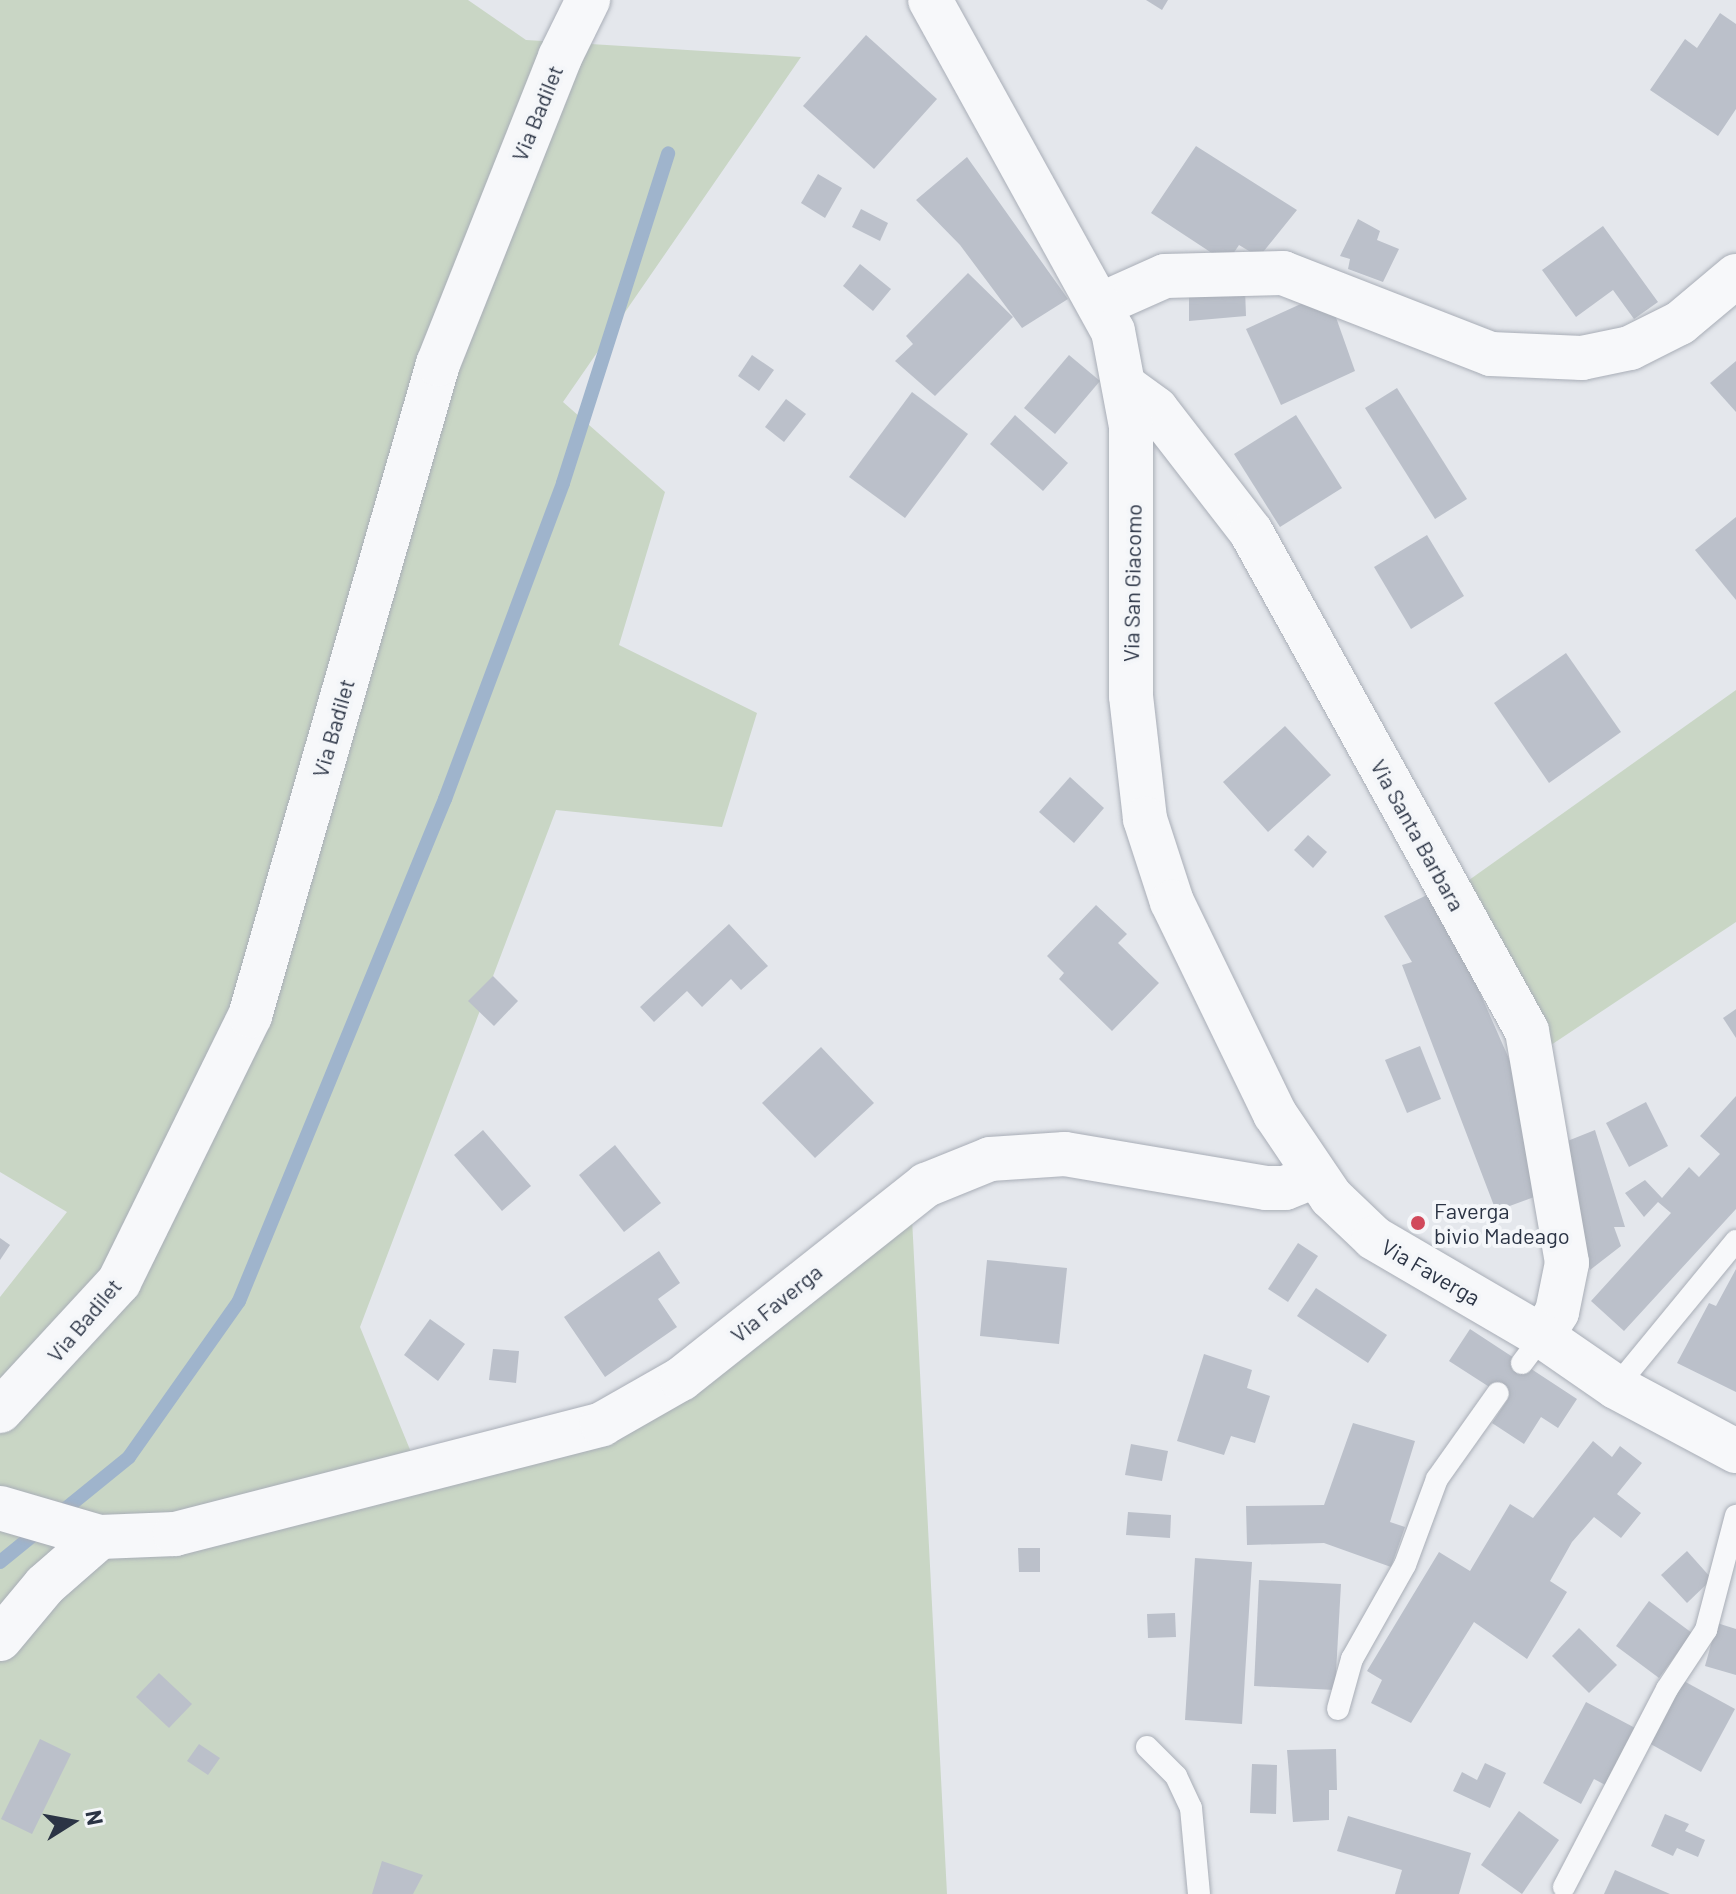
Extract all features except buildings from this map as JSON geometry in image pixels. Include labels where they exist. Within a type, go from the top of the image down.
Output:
[{"type":"street","name":"Via Badilet","points":[[0,1411],[119,1282],[250,1016],[438,364],[560,57],[588,0]]},
{"type":"street","name":"Via San Giacomo","points":[[930,0],[1102,304],[1126,387],[1133,462],[1132,723],[1145,819],[1192,943],[1275,1114],[1315,1176]]},
{"type":"street","points":[[1102,304],[1165,276],[1283,273],[1491,354],[1582,358],[1630,348],[1680,323],[1736,276]]},
{"type":"street","name":"Via Santa Barbara","points":[[1126,387],[1156,409],[1251,532],[1527,1031],[1567,1263],[1557,1312],[1532,1349]]},
{"type":"street","name":"Via Faverga","points":[[0,1508],[100,1537],[175,1534],[602,1424],[681,1379],[926,1185],[990,1159],[1065,1154],[1266,1188],[1285,1188],[1315,1176],[1374,1238],[1532,1349],[1616,1387],[1736,1451]]},
{"type":"street","points":[[0,1639],[45,1585],[100,1537]]},
{"type":"lane","points":[[1616,1387],[1736,1241]]},
{"type":"lane","points":[[1338,1709],[1352,1659],[1398,1579],[1437,1479],[1498,1393]]},
{"type":"lane","points":[[1564,1887],[1667,1689],[1706,1630],[1736,1516]]},
{"type":"lane","points":[[1147,1747],[1186,1794],[1194,1825],[1199,1894]]},
{"type":"green space","points":[[0,0],[468,0],[526,40],[801,57],[563,402],[665,492],[619,645],[757,713],[722,827],[556,810],[360,1327],[415,1462],[588,1419],[699,1351],[910,1180],[947,1894],[0,1894],[0,1297],[67,1212],[0,1172]]},
{"type":"green space","points":[[1736,690],[1736,922],[1542,1051],[1441,900]]},
{"type":"waterway","points":[[0,1562],[129,1457],[239,1301],[445,799],[563,483],[668,153]]},
{"type":"place","name":"Faverga bivio Madeago","points":[[1418,1223]]}]
